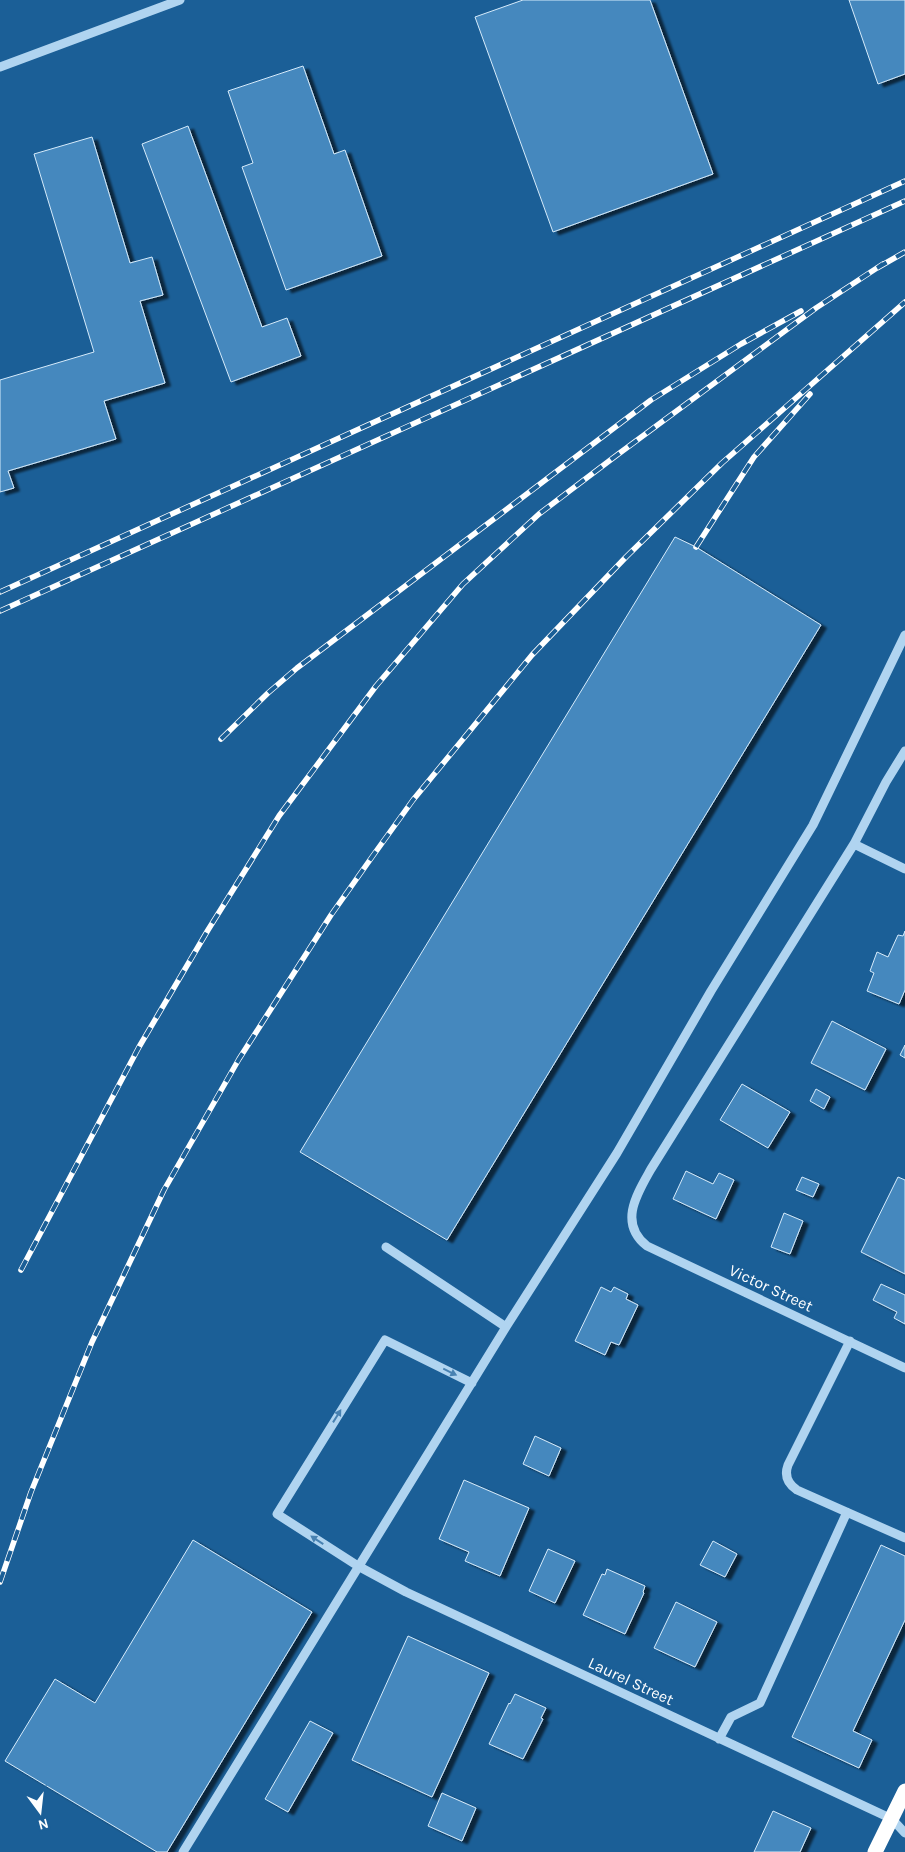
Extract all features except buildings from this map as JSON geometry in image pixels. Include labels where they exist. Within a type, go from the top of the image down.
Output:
[{"type":"highway","points":[[876,1852],[905,1791]]},
{"type":"street","points":[[0,67],[180,0]]},
{"type":"street","points":[[182,1852],[506,1327],[617,1153],[716,983],[813,825],[905,635]]},
{"type":"street","points":[[905,751],[886,782],[854,844],[905,869]]},
{"type":"street","name":"Victor Street","points":[[854,844],[638,1191],[632,1208],[633,1226],[637,1235],[647,1246],[905,1368]]},
{"type":"street","points":[[386,1247],[506,1327]]},
{"type":"street","name":"Laurel Street","points":[[472,1383],[385,1340],[277,1514],[358,1566],[415,1596],[892,1819]]},
{"type":"street","points":[[850,1341],[786,1472],[789,1483],[794,1488],[905,1538]]},
{"type":"street","points":[[719,1739],[731,1717],[760,1703],[847,1512]]},
{"type":"street","points":[[892,1819],[905,1833]]},
{"type":"railway","points":[[0,592],[905,181]]},
{"type":"railway","points":[[0,611],[905,201]]},
{"type":"railway","points":[[877,268],[905,252]]},
{"type":"railway","points":[[21,1270],[139,1047],[208,930],[279,816],[376,686],[463,584],[539,514],[816,308],[883,264]]},
{"type":"railway","points":[[0,1582],[31,1492],[92,1342],[164,1190],[239,1059],[331,915],[372,857],[413,800],[532,655],[626,557],[722,463],[905,302]]},
{"type":"railway","points":[[221,739],[268,693],[297,668],[651,400],[741,344],[801,311]]},
{"type":"railway","points":[[696,547],[754,457],[810,394]]}]
